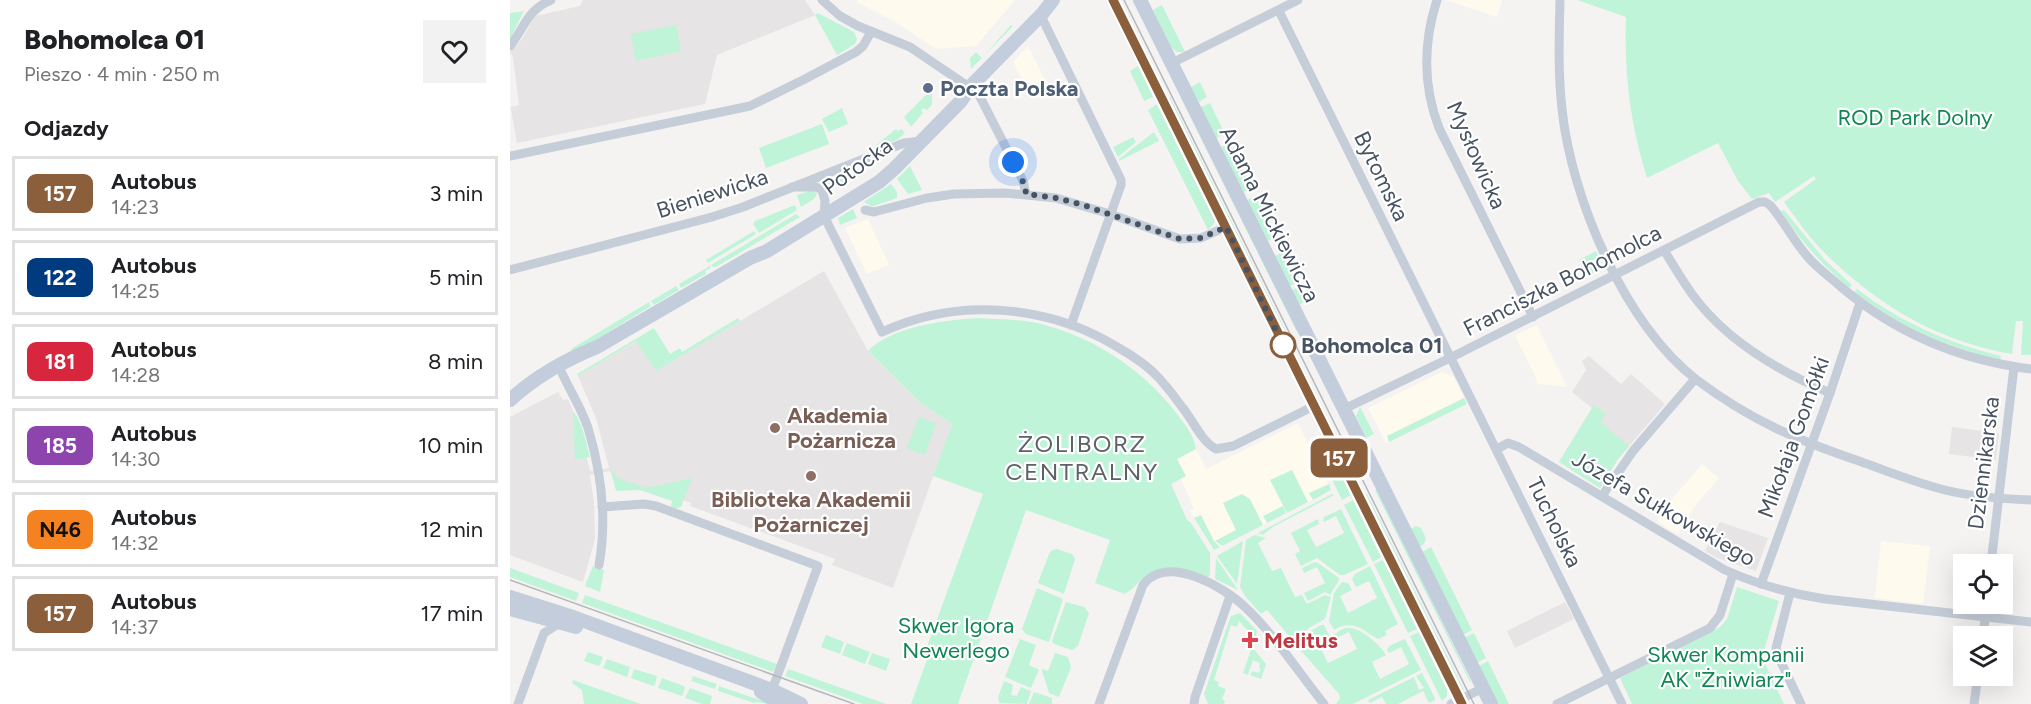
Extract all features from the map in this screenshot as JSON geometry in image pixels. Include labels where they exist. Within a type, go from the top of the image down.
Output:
[{"type":"street","points":[[510,46],[529,15],[539,5],[551,0]]},
{"type":"street","points":[[822,0],[840,16],[871,32],[910,47],[978,93],[1023,182],[1026,194]]},
{"type":"street","name":"Potocka","points":[[510,401],[562,373],[750,258],[767,251],[824,211],[879,182],[916,142],[961,101],[970,87],[1041,16],[1053,0]]},
{"type":"street","name":"Adama Mickiewicza","points":[[1113,0],[1356,491],[1457,702]]},
{"type":"street","name":"Adama Mickiewicza","points":[[1140,0],[1491,704]]},
{"type":"street","points":[[1172,63],[1298,0]]},
{"type":"street","name":"Mysłowicka","points":[[1437,0],[1427,45],[1427,79],[1433,110],[1439,128],[1533,317]]},
{"type":"street","points":[[1560,0],[1558,66],[1562,111],[1579,188],[1614,275],[1632,306],[1653,335],[1695,379],[1749,416],[1812,445],[1943,489],[1998,499],[2031,500]]},
{"type":"street","name":"Bytomska","points":[[1279,11],[1450,358]]},
{"type":"street","points":[[1041,16],[1119,174],[1121,185],[1071,324]]},
{"type":"street","points":[[510,156],[750,106],[860,50],[871,32]]},
{"type":"street","name":"Bieniewicka","points":[[510,270],[712,217],[916,142]]},
{"type":"street","points":[[792,187],[811,186],[820,189],[824,194],[824,211],[882,332],[915,319],[959,311],[1021,311],[1071,324],[1102,337],[1157,376],[1216,450],[1233,446],[1314,406]]},
{"type":"street","points":[[865,210],[874,212],[927,198],[966,194],[1026,194],[1056,198],[1180,239],[1201,238],[1226,227]]},
{"type":"street","name":"Franciszka Bohomolca","points":[[1344,409],[1533,317],[1759,202],[1766,202],[1808,256],[1860,303]]},
{"type":"street","points":[[1664,250],[1692,295],[1735,338],[1774,366],[1830,393]]},
{"type":"street","points":[[1860,303],[1899,328],[1959,355],[2031,369]]},
{"type":"street","name":"Mikołaja Gomółki","points":[[1761,584],[1812,445],[1860,303]]},
{"type":"street","name":"Potocka","points":[[510,401],[525,386],[573,357],[597,347],[651,317]]},
{"type":"street","points":[[1285,348],[1308,336]]},
{"type":"street","name":"Tucholska","points":[[1450,358],[1622,704]]},
{"type":"street","name":"Dziennikarska","points":[[1992,554],[2014,367]]},
{"type":"street","points":[[562,373],[587,426],[595,458],[602,507],[602,548],[599,565]]},
{"type":"street","points":[[1602,496],[1633,451],[1695,379]]},
{"type":"street","name":"Józefa Sułkowskiego","points":[[1497,449],[1508,443],[1511,444],[1732,574],[1761,584],[1790,593],[1826,599],[2031,622]]},
{"type":"street","points":[[1356,491],[1379,479]]},
{"type":"street","points":[[602,507],[644,504],[656,506],[818,566],[772,690]]},
{"type":"street","points":[[1099,704],[1146,580],[1171,571],[1180,572],[1211,584],[1253,615],[1324,704]]},
{"type":"street","points":[[1557,704],[1710,628],[1720,615],[1732,574]]},
{"type":"street","points":[[1790,593],[1776,648],[1802,704]]},
{"type":"street","points":[[1194,704],[1230,596]]},
{"type":"street","points":[[510,597],[772,690],[801,704]]},
{"type":"street","points":[[510,609],[560,623],[623,636]]},
{"type":"street","points":[[1984,626],[1986,614]]},
{"type":"street","points":[[532,616],[544,633]]},
{"type":"street","points":[[518,704],[544,633],[560,623]]},
{"type":"street","points":[[733,676],[781,704]]},
{"type":"street","points":[[1974,704],[1976,686]]},
{"type":"street","points":[[1457,702],[1483,688]]},
{"type":"shaded area","points":[[583,0],[805,0],[815,15],[717,55],[705,104],[517,143],[511,107],[519,105],[513,57],[510,52],[522,39],[535,16],[580,6]]},
{"type":"shaded area","points":[[858,0],[1015,0],[976,46],[936,49],[897,23],[857,2]]},
{"type":"shaded area","points":[[1446,0],[1502,0],[1497,17]]},
{"type":"shaded area","points":[[1028,46],[1048,86],[1030,95],[1013,62]]},
{"type":"shaded area","points":[[868,219],[889,265],[867,274],[845,228]]},
{"type":"shaded area","name":"Akademia Pożarnicza","points":[[824,271],[868,351],[922,404],[952,424],[893,588],[832,565],[835,559],[830,557],[690,506],[691,503],[672,496],[613,479],[610,471],[590,475],[594,502],[595,539],[583,582],[510,555],[510,417],[558,392],[563,400],[568,399],[573,411],[590,471],[609,468],[596,418],[578,376],[637,341],[656,371]]},
{"type":"shaded area","points":[[1537,325],[1567,387],[1538,384],[1515,335]]},
{"type":"shaded area","points":[[1589,356],[1621,384],[1631,374],[1665,404],[1618,459],[1600,488],[1559,462],[1592,408],[1572,392],[1586,370],[1582,361]]},
{"type":"shaded area","points":[[1442,372],[1453,376],[1467,404],[1386,443],[1368,408]]},
{"type":"shaded area","points":[[1298,423],[1331,490],[1214,550],[1190,511],[1194,509],[1181,479],[1185,476],[1177,459],[1196,449],[1206,469]]},
{"type":"shaded area","points":[[1952,427],[1999,433],[1996,460],[1949,454]]},
{"type":"shaded area","points":[[1702,464],[1719,478],[1692,510],[1678,534],[1657,522],[1671,500]]},
{"type":"shaded area","points":[[1720,522],[1768,538],[1756,571],[1717,558],[1705,551]]},
{"type":"shaded area","points":[[1881,541],[1930,546],[1923,604],[1875,598]]},
{"type":"shaded area","points":[[1565,602],[1574,619],[1515,648],[1507,631]]},
{"type":"green space","name":"ROD Park Dolny","points":[[1577,0],[2031,0],[2031,355],[2021,355],[2023,321],[2016,321],[2012,354],[1984,348],[1931,329],[1906,316],[1860,285],[1818,246],[1784,202],[1816,179],[1814,176],[1775,202],[1769,193],[1752,199],[1738,181],[1718,143],[1647,178],[1636,138],[1629,98],[1626,17]]},
{"type":"green space","points":[[1162,5],[1185,52],[1177,52],[1171,47],[1153,10]]},
{"type":"green space","points":[[524,11],[510,39],[510,13]]},
{"type":"green space","points":[[818,13],[854,32],[857,39],[855,44],[837,55],[815,15]]},
{"type":"green space","points":[[676,25],[681,51],[636,61],[631,34]]},
{"type":"green space","points":[[1011,25],[1013,26],[984,55]]},
{"type":"green space","points":[[976,52],[982,58],[971,69],[970,58]]},
{"type":"green space","points":[[1138,66],[1153,97],[1144,101],[1130,71]]},
{"type":"green space","points":[[1200,82],[1207,97],[1199,102],[1191,87]]},
{"type":"green space","points":[[929,92],[932,95],[932,105],[927,110],[924,108],[921,110],[923,113],[911,127],[904,117]]},
{"type":"green space","points":[[1178,93],[1298,330],[1297,332]]},
{"type":"green space","points":[[1170,97],[1288,336],[1287,337],[1168,99]]},
{"type":"green space","points":[[1210,103],[1225,134],[1216,138],[1201,107]]},
{"type":"green space","points":[[1157,104],[1214,218],[1214,223],[1208,230],[1148,110]]},
{"type":"green space","points":[[842,108],[848,124],[829,132],[822,119]]},
{"type":"green space","points":[[822,124],[829,144],[766,168],[759,148]]},
{"type":"green space","points":[[896,129],[898,131],[901,129],[905,133],[897,140],[870,150]]},
{"type":"green space","points":[[1154,132],[1159,141],[1119,161],[1119,159]]},
{"type":"green space","points":[[1133,137],[1136,142],[1118,157],[1113,147]]},
{"type":"green space","points":[[1230,143],[1253,188],[1243,192],[1221,147]]},
{"type":"green space","points":[[910,166],[922,190],[908,194],[897,179]]},
{"type":"green space","points":[[859,171],[832,188],[826,189],[818,181],[828,177],[835,180]]},
{"type":"green space","points":[[891,184],[897,192],[897,198],[874,206],[864,202],[856,207]]},
{"type":"green space","points":[[813,190],[817,194],[814,199],[801,207],[797,195]]},
{"type":"green space","points":[[1256,196],[1277,236],[1268,241],[1247,200]]},
{"type":"green space","points":[[795,205],[797,210],[759,233],[753,224],[755,221]]},
{"type":"green space","points":[[853,209],[857,218],[840,225],[838,218]]},
{"type":"green space","points":[[1784,210],[1825,260],[1852,285],[1849,288],[1804,242],[1781,211]]},
{"type":"green space","points":[[796,214],[800,217],[716,267],[711,265]]},
{"type":"green space","points":[[754,231],[756,234],[708,263],[706,260]]},
{"type":"green space","points":[[1284,251],[1299,281],[1290,286],[1275,256]]},
{"type":"green space","points":[[1596,251],[1603,268],[1587,276],[1579,260]]},
{"type":"green space","points":[[710,266],[711,268],[705,271],[706,274],[681,288],[679,284]]},
{"type":"green space","points":[[676,286],[679,290],[654,305],[651,301]]},
{"type":"green space","points":[[1301,286],[1308,300],[1299,305],[1292,290]]},
{"type":"green space","points":[[1857,289],[1890,312],[1925,330],[1962,345],[2001,356],[2000,360],[1923,334],[1871,305],[1854,292]]},
{"type":"green space","points":[[649,302],[651,306],[574,353],[571,349]]},
{"type":"green space","points":[[738,318],[740,321],[656,371],[636,341],[578,376],[577,374],[654,328],[670,354],[680,348],[682,352]]},
{"type":"green space","name":"Skwer Igora Newerlego","points":[[977,318],[1032,322],[1072,334],[1092,343],[1128,366],[1160,394],[1185,424],[1195,443],[1196,449],[1177,459],[1186,476],[1171,484],[1187,520],[1210,553],[1210,575],[1208,577],[1179,569],[1162,569],[1145,577],[1125,594],[1095,583],[1110,540],[1026,510],[958,704],[911,704],[929,654],[925,652],[983,494],[933,476],[952,424],[922,404],[868,351],[890,336],[919,326]]},
{"type":"green space","points":[[1464,398],[1467,404],[1389,442],[1387,436]]},
{"type":"green space","points":[[1594,405],[1606,414],[1600,422],[1629,446],[1600,488],[1559,462]]},
{"type":"green space","points":[[1360,407],[1374,434],[1366,438],[1356,416]]},
{"type":"green space","points":[[573,411],[581,426],[590,457],[575,460]]},
{"type":"green space","points":[[919,417],[936,423],[925,455],[907,448]]},
{"type":"green space","points":[[1334,461],[1351,495],[1342,500],[1325,465]]},
{"type":"green space","points":[[1292,470],[1308,502],[1287,513],[1270,480]]},
{"type":"green space","points":[[611,471],[614,471],[616,477],[645,488],[692,478],[681,507],[674,509],[671,506],[672,501],[640,490],[616,491]]},
{"type":"green space","points":[[1329,484],[1331,490],[1313,500],[1309,493]]},
{"type":"green space","points":[[1377,489],[1470,679],[1471,684],[1375,490]]},
{"type":"green space","points":[[1242,494],[1250,499],[1263,525],[1222,546],[1215,541],[1236,530],[1223,503]]},
{"type":"green space","points":[[1367,494],[1464,690],[1462,691],[1365,495]]},
{"type":"green space","points":[[1334,495],[1273,527],[1263,535],[1258,533]]},
{"type":"green space","points":[[1353,500],[1381,557],[1373,562],[1344,505]]},
{"type":"green space","points":[[1283,506],[1286,513],[1267,523],[1263,516]]},
{"type":"green space","points":[[1341,509],[1368,564],[1344,575],[1340,575],[1317,558],[1301,566],[1295,554],[1300,551],[1291,533],[1318,519],[1319,524],[1307,530],[1316,547],[1344,533],[1336,516],[1324,522],[1323,520],[1324,517]]},
{"type":"green space","points":[[1201,515],[1214,541],[1220,547],[1214,550],[1194,518]]},
{"type":"green space","points":[[1416,526],[1421,528],[1426,538],[1424,544],[1419,547],[1410,529]]},
{"type":"green space","points":[[1255,535],[1266,538],[1258,543],[1272,571],[1281,568],[1295,597],[1302,595],[1307,604],[1325,595],[1331,597],[1325,619],[1309,628],[1294,642],[1267,610],[1261,614],[1240,587],[1246,540]]},
{"type":"green space","points":[[1243,541],[1237,584],[1217,556]]},
{"type":"green space","points":[[1431,547],[1472,630],[1463,635],[1422,552]]},
{"type":"green space","points":[[1057,549],[1072,554],[1075,559],[1064,594],[1038,583],[1049,554],[1052,550]]},
{"type":"green space","points":[[1216,558],[1238,590],[1215,579]]},
{"type":"green space","points":[[1383,560],[1417,629],[1408,633],[1374,564]]},
{"type":"green space","points":[[1315,562],[1339,580],[1331,595],[1325,592],[1308,601],[1304,593],[1325,583],[1317,567],[1304,573],[1302,568]]},
{"type":"green space","points":[[593,566],[604,570],[600,592],[585,586]]},
{"type":"green space","points":[[1370,566],[1398,624],[1385,631],[1387,635],[1378,639],[1352,625],[1334,630],[1329,621],[1334,593],[1342,582],[1348,583],[1352,590],[1340,596],[1348,613],[1377,598],[1369,581],[1356,587],[1352,579],[1355,574]]},
{"type":"green space","points":[[510,568],[579,593],[576,601],[510,577]]},
{"type":"green space","name":"Skwer Kompanii AK \"Żniwiarz\"","points":[[1737,587],[1779,601],[1762,657],[1784,704],[1632,704],[1620,678],[1720,627],[1727,619]]},
{"type":"green space","points":[[1037,588],[1063,599],[1049,642],[1026,634],[1022,629]]},
{"type":"green space","points":[[585,595],[777,664],[773,672],[582,603]]},
{"type":"green space","points":[[1066,602],[1084,607],[1089,613],[1078,646],[1072,650],[1054,644],[1052,641]]},
{"type":"green space","points":[[1240,613],[1257,631],[1255,639],[1239,621],[1237,627],[1231,625],[1214,680],[1219,682],[1218,686],[1226,689],[1222,699],[1225,701],[1224,704],[1208,704],[1204,694],[1228,624],[1231,616]]},
{"type":"green space","points":[[1324,625],[1332,641],[1320,647],[1328,663],[1357,649],[1349,632],[1337,638],[1335,634],[1343,629],[1353,628],[1370,637],[1386,655],[1372,662],[1380,679],[1409,664],[1401,647],[1389,653],[1387,650],[1389,646],[1405,639],[1421,670],[1353,704],[1336,704],[1340,698],[1339,694],[1296,645]]},
{"type":"green space","points":[[1419,632],[1447,689],[1447,696],[1442,701],[1410,636]]},
{"type":"green space","points":[[1474,633],[1486,658],[1477,663],[1464,638]]},
{"type":"green space","points":[[826,635],[844,642],[840,654],[821,647]]},
{"type":"green space","points":[[1020,639],[1036,645],[1029,665],[1039,670],[1031,688],[1005,677]]},
{"type":"green space","points":[[847,643],[870,652],[865,664],[842,655]]},
{"type":"green space","points":[[1252,647],[1266,664],[1261,679],[1250,675],[1252,671],[1259,673],[1261,669],[1259,668],[1260,663],[1253,660],[1248,675],[1243,673]]},
{"type":"green space","points":[[588,652],[603,657],[600,665],[584,661]]},
{"type":"green space","points":[[872,653],[890,659],[886,671],[868,664]]},
{"type":"green space","points":[[1055,653],[1068,657],[1071,667],[1059,697],[1049,693],[1042,671],[1042,669],[1048,671]]},
{"type":"green space","points":[[607,659],[630,667],[627,677],[603,668]]},
{"type":"green space","points":[[1488,661],[1509,704],[1498,704],[1479,666]]},
{"type":"green space","points":[[634,669],[657,676],[655,685],[631,678]]},
{"type":"green space","points":[[788,669],[886,704],[863,704],[785,676]]},
{"type":"green space","points":[[1422,673],[1435,698],[1429,703],[1423,691],[1398,704],[1386,704],[1382,697],[1370,703],[1368,700],[1414,677],[1419,690],[1424,688],[1416,676]]},
{"type":"green space","points":[[693,676],[717,684],[715,689],[691,681]]},
{"type":"green space","points":[[662,678],[684,686],[682,696],[658,688]]},
{"type":"green space","points":[[573,680],[641,704],[584,704],[582,690],[572,683]]},
{"type":"green space","points":[[1004,681],[1013,685],[1011,695],[1017,696],[1021,687],[1031,691],[1027,704],[999,703],[998,697]]},
{"type":"green space","points":[[719,686],[771,704],[754,703],[718,691]]},
{"type":"green space","points":[[690,688],[712,696],[710,704],[702,704],[685,698]]},
{"type":"green space","points":[[1034,692],[1052,698],[1052,704],[1029,704]]},
{"type":"tram line","points":[[1124,0],[1474,704]]},
{"type":"tram line","points":[[510,580],[854,704]]},
{"type":"bus line","name":"157","points":[[1113,0],[1462,704]]},
{"type":"place","name":"Poczta Polska","points":[[928,88]]},
{"type":"place","name":"Bohomolca 01","points":[[1283,345]]},
{"type":"place","name":"Akademia Pożarnicza","points":[[775,428]]},
{"type":"place","name":"Biblioteka Akademii Pożarniczej","points":[[811,476]]},
{"type":"place","name":"Melitus","points":[[1250,640]]},
{"type":"district","name":"ŻOLIBORZ CENTRALNY","points":[[1082,458]]},
{"type":"route","points":[[1013,162],[1025,186],[1026,194],[1083,205],[1180,239],[1201,238],[1226,227],[1283,345]]}]
